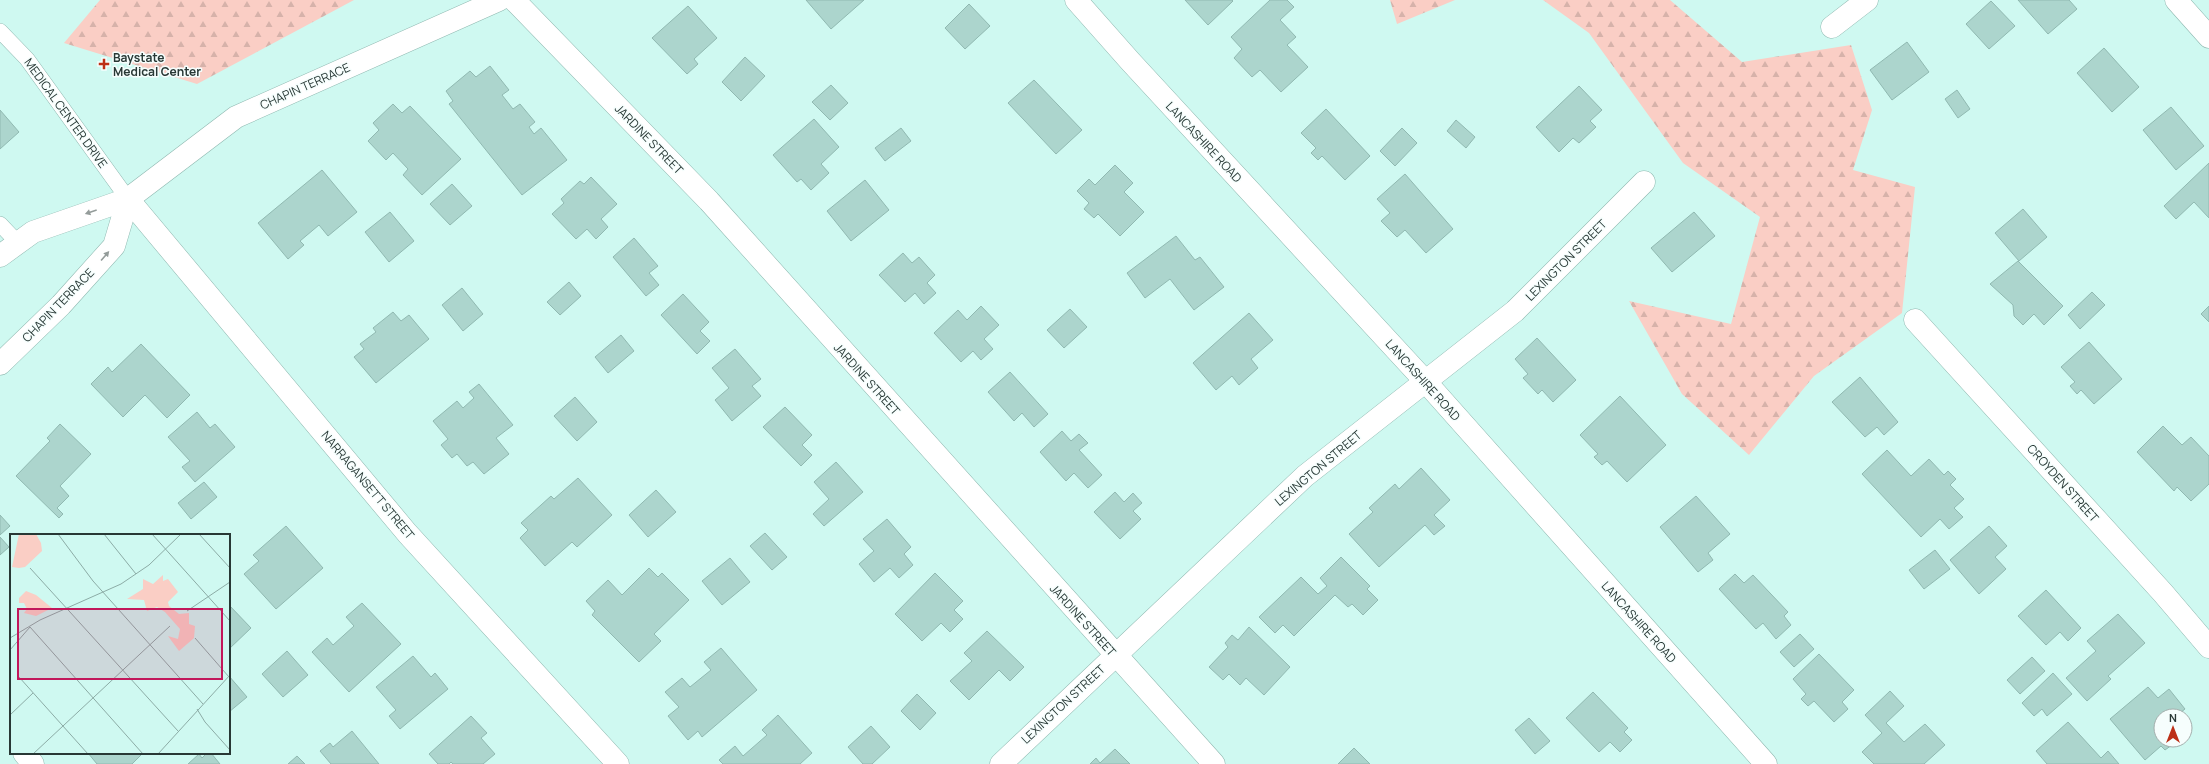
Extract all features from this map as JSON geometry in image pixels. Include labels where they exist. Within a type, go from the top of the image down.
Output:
[{"type":"street","name":"CHAPIN TERRACE","points":[[0,256],[32,232],[128,199],[236,117],[499,0]]},
{"type":"street","name":"JARDINE STREET","points":[[514,0],[709,201],[1114,656],[1214,764]]},
{"type":"street","name":"LANCASHIRE ROAD","points":[[1076,0],[1130,61],[1425,381],[1766,764]]},
{"type":"street","points":[[1832,27],[1867,0]]},
{"type":"street","points":[[2176,0],[2209,37]]},
{"type":"street","name":"LEXINGTON STREET","points":[[1001,764],[1305,476],[1515,311],[1644,182]]},
{"type":"street","name":"CHAPIN TERRACE","points":[[0,364],[61,305],[114,246],[128,199]]},
{"type":"street","name":"NARRAGANSETT STREET","points":[[128,199],[407,533],[618,764]]},
{"type":"street","name":"CROYDEN STREET","points":[[1915,320],[2163,593],[2209,647]]},
{"type":"street","points":[[25,754],[33,764]]},
{"type":"lane","name":"MEDICAL CENTER DRIVE","points":[[0,30],[27,59],[128,199]]},
{"type":"lane","points":[[0,224],[18,243]]},
{"type":"green space","points":[[100,0],[354,0],[197,84],[64,43]]},
{"type":"green space","points":[[1390,0],[1455,0],[1397,24]]},
{"type":"green space","points":[[1543,0],[1670,0],[1742,62],[1851,45],[1872,110],[1853,170],[1915,187],[1902,313],[1814,376],[1749,455],[1682,394],[1629,301],[1731,324],[1760,217],[1683,163],[1589,33]]},
{"type":"building","points":[[806,0],[864,0],[831,29]]},
{"type":"building","points":[[1185,0],[1232,0],[1233,1],[1208,25]]},
{"type":"building","points":[[1270,0],[1287,0],[1294,7],[1280,20],[1296,37],[1287,45],[1308,67],[1281,92],[1260,70],[1252,77],[1234,58],[1242,49],[1231,37]]},
{"type":"building","points":[[2018,0],[2069,0],[2077,9],[2048,34]]},
{"type":"building","points":[[1991,1],[2015,26],[1989,49],[1966,24]]},
{"type":"building","points":[[969,4],[990,26],[965,49],[945,28]]},
{"type":"building","points":[[688,6],[717,38],[694,59],[698,64],[687,74],[652,38]]},
{"type":"building","points":[[1907,42],[1929,72],[1892,100],[1870,70]]},
{"type":"building","points":[[2104,48],[2139,87],[2112,112],[2077,73]]},
{"type":"building","points":[[745,57],[765,76],[741,101],[722,82]]},
{"type":"building","points":[[490,66],[509,90],[502,95],[513,109],[520,104],[535,122],[529,127],[534,134],[541,128],[567,160],[522,195],[449,104],[453,101],[446,91],[470,71],[476,77]]},
{"type":"building","points":[[1034,80],[1082,130],[1056,154],[1008,103]]},
{"type":"building","points":[[831,85],[848,103],[830,120],[812,102]]},
{"type":"building","points":[[1579,86],[1602,110],[1590,121],[1596,127],[1579,143],[1573,138],[1559,152],[1536,127]]},
{"type":"building","points":[[1957,90],[1970,109],[1958,118],[1945,99]]},
{"type":"building","points":[[393,104],[402,113],[410,106],[461,159],[422,195],[403,175],[408,169],[393,153],[386,160],[368,141],[379,130],[373,123]]},
{"type":"building","points":[[2171,107],[2204,146],[2176,170],[2143,130]]},
{"type":"building","points":[[1326,109],[1370,156],[1345,180],[1322,156],[1318,160],[1311,153],[1316,148],[1301,133]]},
{"type":"building","points":[[0,110],[19,132],[0,149]]},
{"type":"building","points":[[814,119],[839,147],[821,164],[829,173],[811,190],[801,179],[797,182],[773,155]]},
{"type":"building","points":[[1456,120],[1475,137],[1466,148],[1447,131]]},
{"type":"building","points":[[901,128],[911,141],[885,161],[875,148]]},
{"type":"building","points":[[1402,128],[1417,143],[1395,166],[1380,151]]},
{"type":"building","points":[[2209,163],[2209,218],[2194,202],[2176,219],[2164,206]]},
{"type":"building","points":[[1115,165],[1133,183],[1124,192],[1144,212],[1120,236],[1098,214],[1094,218],[1084,209],[1089,203],[1077,191],[1089,179],[1095,185]]},
{"type":"building","points":[[322,170],[357,212],[328,236],[319,225],[300,241],[304,245],[288,259],[258,223]]},
{"type":"building","points":[[1405,174],[1453,229],[1426,253],[1405,230],[1397,237],[1381,221],[1390,213],[1377,199]]},
{"type":"building","points":[[591,177],[617,204],[601,219],[608,227],[596,239],[587,229],[576,239],[552,214],[564,203],[561,199],[580,181],[584,184]]},
{"type":"building","points":[[865,180],[889,210],[851,241],[827,211]]},
{"type":"building","points":[[452,184],[472,206],[450,225],[430,204]]},
{"type":"building","points":[[2023,209],[2047,237],[2019,261],[1995,233]]},
{"type":"building","points":[[390,212],[414,241],[389,262],[365,232]]},
{"type":"building","points":[[1694,212],[1715,236],[1672,272],[1651,248]]},
{"type":"building","points":[[1176,236],[1195,260],[1200,257],[1224,287],[1194,310],[1170,279],[1145,298],[1127,273]]},
{"type":"building","points":[[634,238],[658,266],[649,273],[659,285],[646,296],[613,257]]},
{"type":"building","points":[[903,253],[912,263],[919,257],[935,275],[927,283],[936,293],[924,304],[915,293],[905,302],[879,275]]},
{"type":"building","points":[[2018,261],[2063,306],[2044,325],[2034,314],[2023,325],[2014,316],[2013,305],[1990,284]]},
{"type":"building","points":[[569,282],[581,296],[560,315],[547,302]]},
{"type":"building","points":[[462,288],[483,314],[463,331],[442,305]]},
{"type":"building","points":[[2092,292],[2105,305],[2080,329],[2068,315]]},
{"type":"building","points":[[683,294],[709,322],[700,331],[710,341],[697,354],[661,315]]},
{"type":"building","points":[[981,306],[999,325],[984,339],[993,349],[981,360],[973,351],[961,362],[934,333],[958,310],[967,320]]},
{"type":"building","points":[[2209,306],[2209,322],[2201,314]]},
{"type":"building","points":[[1070,309],[1087,327],[1064,348],[1047,330]]},
{"type":"building","points":[[393,312],[401,321],[409,315],[429,339],[376,383],[354,357],[364,349],[360,344],[376,332],[373,328]]},
{"type":"building","points":[[1249,313],[1273,340],[1251,359],[1258,368],[1239,385],[1232,376],[1216,390],[1193,363]]},
{"type":"building","points":[[621,335],[634,351],[608,373],[595,357]]},
{"type":"building","points":[[1537,338],[1576,380],[1553,402],[1542,390],[1538,394],[1523,378],[1528,374],[1515,359]]},
{"type":"building","points":[[2089,342],[2122,379],[2094,404],[2081,390],[2077,394],[2070,386],[2075,382],[2061,367]]},
{"type":"building","points":[[141,344],[190,395],[167,418],[145,395],[123,417],[91,384],[108,367],[112,372]]},
{"type":"building","points":[[735,349],[761,379],[752,386],[761,396],[732,421],[715,400],[729,388],[712,368]]},
{"type":"building","points":[[1010,372],[1048,414],[1034,427],[1022,413],[1014,421],[988,392]]},
{"type":"building","points":[[1860,377],[1898,422],[1884,435],[1877,427],[1865,437],[1832,402]]},
{"type":"building","points":[[479,384],[513,425],[496,438],[509,454],[484,474],[473,462],[467,466],[457,454],[452,458],[441,445],[448,439],[433,421],[457,401],[463,408],[474,398],[469,392]]},
{"type":"building","points":[[1620,396],[1666,445],[1627,482],[1607,461],[1602,465],[1594,457],[1598,454],[1580,435]]},
{"type":"building","points":[[575,397],[597,422],[577,441],[554,416]]},
{"type":"building","points":[[785,407],[812,435],[802,445],[812,455],[801,466],[763,427]]},
{"type":"building","points":[[197,412],[210,428],[215,424],[235,447],[195,482],[182,467],[190,461],[168,437]]},
{"type":"building","points":[[60,424],[91,454],[60,486],[69,496],[57,508],[63,514],[59,518],[16,476],[50,441],[47,438]]},
{"type":"building","points":[[2163,426],[2182,445],[2191,437],[2209,456],[2209,484],[2191,501],[2177,487],[2174,491],[2137,452]]},
{"type":"building","points":[[1062,431],[1071,441],[1079,434],[1088,443],[1079,450],[1102,475],[1088,488],[1074,473],[1066,481],[1040,452]]},
{"type":"building","points":[[1887,450],[1911,476],[1929,459],[1944,475],[1948,471],[1956,479],[1950,485],[1964,499],[1954,508],[1963,517],[1949,529],[1940,519],[1921,537],[1862,474]]},
{"type":"building","points":[[836,462],[863,492],[824,526],[813,514],[829,499],[814,482]]},
{"type":"building","points":[[1421,468],[1450,500],[1434,515],[1445,526],[1434,535],[1425,525],[1379,567],[1349,534],[1373,512],[1369,508],[1395,484],[1399,489]]},
{"type":"building","points":[[578,478],[612,515],[577,547],[572,542],[545,566],[520,538],[528,530],[521,523],[551,496],[554,499]]},
{"type":"building","points":[[204,482],[217,497],[191,519],[178,503]]},
{"type":"building","points":[[656,490],[676,512],[648,537],[629,515]]},
{"type":"building","points":[[1115,492],[1124,502],[1133,493],[1142,503],[1133,511],[1141,519],[1120,539],[1094,512]]},
{"type":"building","points":[[1696,496],[1730,534],[1708,553],[1713,560],[1698,572],[1660,527]]},
{"type":"building","points":[[0,515],[10,526],[0,535]]},
{"type":"building","points":[[887,519],[911,547],[904,554],[913,565],[899,578],[890,568],[874,582],[859,564],[874,551],[863,539]]},
{"type":"building","points":[[286,526],[323,568],[276,609],[244,574],[259,561],[253,555]]},
{"type":"building","points":[[1989,526],[2007,546],[1995,557],[2006,569],[1979,594],[1950,560]]},
{"type":"building","points":[[765,533],[787,557],[772,570],[750,546]]},
{"type":"building","points":[[0,537],[9,547],[0,555]]},
{"type":"building","points":[[1935,550],[1950,569],[1924,589],[1909,570]]},
{"type":"building","points":[[1341,557],[1370,586],[1367,589],[1378,600],[1363,615],[1352,604],[1348,607],[1335,595],[1294,636],[1283,625],[1275,633],[1259,617],[1301,577],[1318,594],[1327,586],[1320,578]]},
{"type":"building","points":[[730,558],[750,582],[722,605],[702,581]]},
{"type":"building","points":[[649,568],[658,577],[662,573],[689,600],[654,634],[661,641],[639,662],[592,615],[595,611],[586,601],[608,580],[622,595]]},
{"type":"building","points":[[935,573],[963,601],[954,610],[963,619],[950,632],[941,623],[922,641],[895,614]]},
{"type":"building","points":[[1735,574],[1744,583],[1753,575],[1788,612],[1784,616],[1791,625],[1776,639],[1763,623],[1756,629],[1719,589]]},
{"type":"building","points":[[2046,590],[2081,628],[2068,641],[2060,632],[2046,645],[2018,616]]},
{"type":"building","points":[[362,603],[401,644],[349,692],[312,652],[327,638],[333,645],[354,626],[346,617]]},
{"type":"building","points":[[230,606],[251,628],[230,648]]},
{"type":"building","points":[[2118,614],[2145,643],[2108,676],[2111,679],[2087,701],[2066,678],[2096,651],[2087,641]]},
{"type":"building","points":[[1249,627],[1290,667],[1264,695],[1246,678],[1240,685],[1229,674],[1223,680],[1209,667],[1228,647],[1225,643],[1232,635],[1238,640]]},
{"type":"building","points":[[987,631],[1024,667],[1010,681],[999,670],[969,700],[950,681],[972,661],[964,653]]},
{"type":"building","points":[[1800,634],[1814,649],[1794,667],[1780,652]]},
{"type":"building","points":[[721,648],[757,690],[702,737],[698,731],[688,740],[668,716],[679,707],[665,692],[682,678],[690,687],[711,670],[704,662]]},
{"type":"building","points":[[287,651],[308,675],[283,697],[262,674]]},
{"type":"building","points":[[1819,654],[1854,690],[1842,702],[1848,709],[1834,722],[1814,701],[1808,706],[1801,699],[1806,694],[1793,679]]},
{"type":"building","points":[[413,656],[431,677],[435,673],[448,689],[400,729],[389,716],[396,710],[376,687]]},
{"type":"building","points":[[2032,657],[2045,671],[2020,694],[2007,680]]},
{"type":"building","points":[[2053,673],[2072,694],[2047,716],[2042,709],[2034,716],[2022,703]]},
{"type":"building","points":[[230,677],[247,697],[230,711]]},
{"type":"building","points":[[2148,687],[2158,698],[2169,689],[2184,708],[2153,708],[2153,748],[2159,748],[2145,760],[2110,719]]},
{"type":"building","points":[[1890,691],[1904,706],[1886,723],[1904,742],[1925,724],[1945,745],[1924,764],[1874,764],[1862,752],[1882,733],[1865,715]]},
{"type":"building","points":[[1593,692],[1628,728],[1624,732],[1632,740],[1620,752],[1610,742],[1599,752],[1566,718]]},
{"type":"building","points":[[917,694],[936,713],[920,730],[901,711]]},
{"type":"building","points":[[778,715],[812,753],[800,764],[723,764],[719,760],[735,746],[743,756],[767,735],[762,730]]},
{"type":"building","points":[[471,716],[487,733],[481,738],[495,754],[483,764],[453,764],[451,762],[449,764],[438,764],[429,754]]},
{"type":"building","points":[[1529,718],[1550,741],[1535,754],[1515,730]]},
{"type":"building","points":[[2068,722],[2101,758],[2108,751],[2119,764],[2047,764],[2036,751]]},
{"type":"building","points":[[871,726],[890,747],[872,764],[863,764],[848,747]]},
{"type":"building","points":[[352,731],[379,764],[331,764],[320,751],[330,743],[333,747]]},
{"type":"building","points":[[1354,748],[1370,764],[1338,764]]},
{"type":"building","points":[[1115,749],[1130,764],[1090,764],[1096,758],[1100,763]]},
{"type":"building","points":[[89,754],[142,754],[132,764],[97,764]]},
{"type":"building","points":[[199,754],[202,758],[206,754],[212,754],[220,764],[188,764]]},
{"type":"building","points":[[297,756],[305,764],[288,764]]},
{"type":"place","name":"Baystate Medical Center","points":[[104,64]]}]
